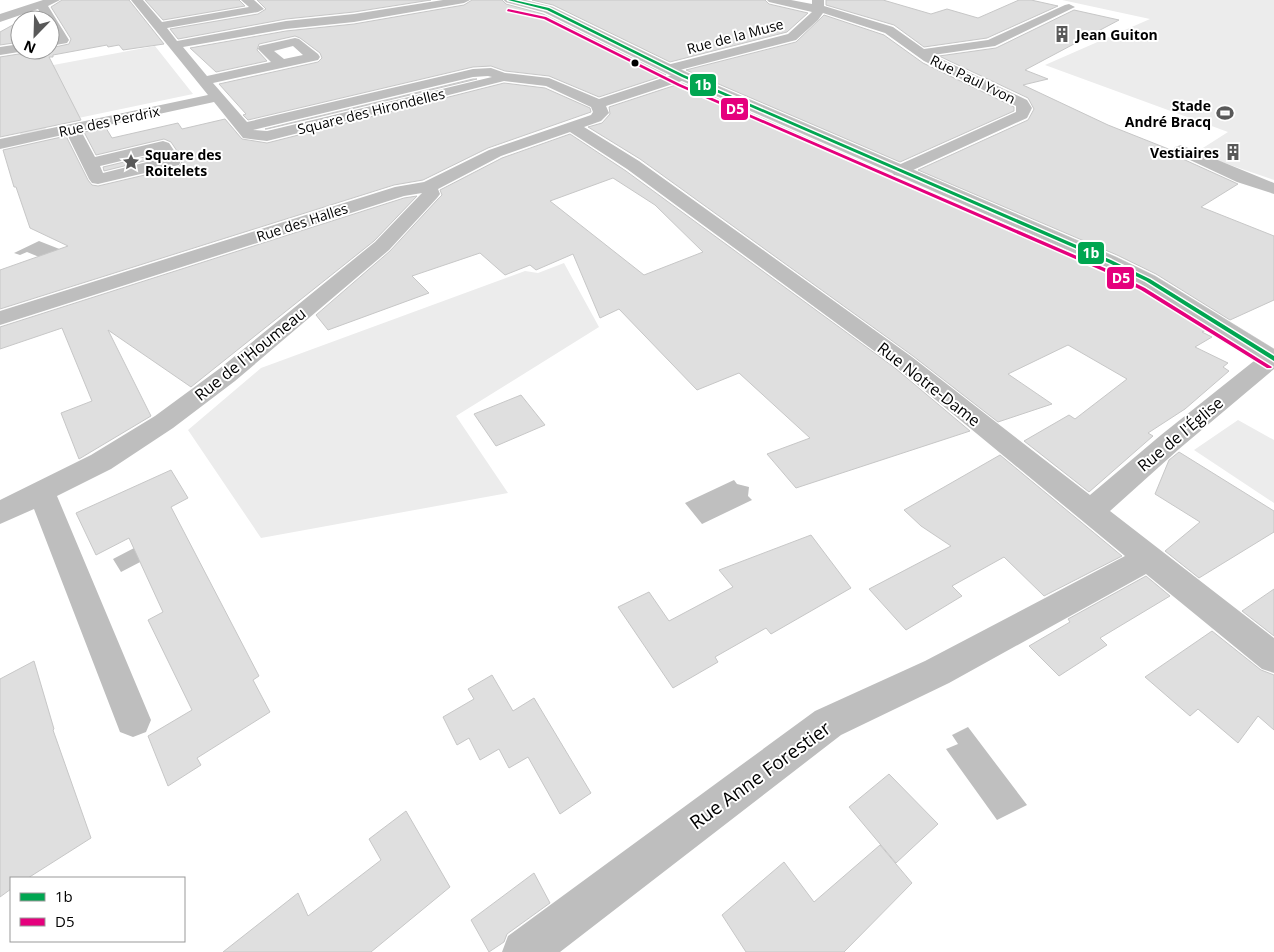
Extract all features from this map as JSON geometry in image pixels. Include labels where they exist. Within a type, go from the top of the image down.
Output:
[{"type":"street","points":[[0,18],[54,0]]},
{"type":"street","name":"Square des Hirondelles","points":[[137,0],[249,135],[267,136],[498,80],[502,77],[549,82],[598,110]]},
{"type":"street","points":[[159,26],[258,9],[247,0]]},
{"type":"street","points":[[174,45],[286,25],[354,18],[464,0]]},
{"type":"street","points":[[510,0],[548,9],[676,72],[1109,261],[1140,277],[1273,358]]},
{"type":"street","name":"Rue Paul Yvon","points":[[773,0],[817,4],[889,30],[921,52],[1022,103],[1026,108],[1022,115],[900,171]]},
{"type":"street","points":[[215,3],[228,14]]},
{"type":"street","points":[[41,4],[43,10]]},
{"type":"street","name":"Rue de la Muse","points":[[598,110],[676,72],[792,37],[814,18],[818,12],[817,4]]},
{"type":"street","points":[[921,52],[991,43],[1069,7]]},
{"type":"street","points":[[204,81],[281,64]]},
{"type":"street","name":"Rue des Perdrix","points":[[0,144],[217,97]]},
{"type":"street","name":"Rue des Halles","points":[[0,318],[401,191],[428,187],[495,154],[572,127],[598,110]]},
{"type":"street","name":"Rue Notre-Dame","points":[[572,127],[633,165],[904,362],[1274,658]]},
{"type":"street","points":[[72,129],[90,163]]},
{"type":"street","points":[[1182,150],[1243,178],[1274,189]]},
{"type":"street","name":"Rue de l'Houmeau","points":[[0,513],[100,462],[164,422],[227,375],[382,246],[431,194],[428,187]]},
{"type":"street","name":"Rue de l'Église","points":[[1090,512],[1170,442],[1273,358]]},
{"type":"street","points":[[42,492],[133,720]]},
{"type":"street","name":"Rue Anne Forestier","points":[[524,952],[828,723],[938,672],[1148,558]]},
{"type":"shaded area","points":[[1062,0],[1274,0],[1274,180],[1195,153],[1228,132],[1045,65],[1150,19]]},
{"type":"shaded area","points":[[155,46],[193,94],[45,125],[46,131],[21,136],[0,75]]},
{"type":"shaded area","points":[[39,241],[62,250],[44,259],[27,252],[20,255],[14,253]]},
{"type":"shaded area","points":[[564,263],[599,327],[456,416],[508,493],[261,538],[188,430],[261,368],[525,271],[538,273]]},
{"type":"shaded area","points":[[1238,420],[1274,440],[1274,503],[1194,450]]},
{"type":"shaded area","points":[[734,480],[737,484],[749,487],[748,496],[752,500],[702,524],[685,503]]},
{"type":"shaded area","points":[[161,534],[169,547],[121,572],[113,559]]},
{"type":"shaded area","points":[[968,727],[1027,805],[997,820],[946,749],[958,744],[952,735]]},
{"type":"building","points":[[62,0],[129,0],[164,44],[123,50],[119,45],[108,47],[107,45],[60,54],[60,46],[69,44],[71,39],[60,21],[60,10],[53,10],[51,7]]},
{"type":"building","points":[[145,0],[239,0],[245,6],[163,20]]},
{"type":"building","points":[[257,0],[431,0],[354,12],[286,19],[178,39],[170,29],[258,14],[266,9]]},
{"type":"building","points":[[472,0],[502,0],[506,4],[543,14],[666,75],[599,97],[549,76],[505,71],[491,66],[473,67],[248,120],[243,115],[246,114],[219,84],[318,62],[322,58],[320,53],[295,36],[259,44],[257,50],[267,61],[216,72],[190,48],[286,31],[354,24],[464,5]]},
{"type":"building","points":[[532,0],[765,0],[769,4],[808,13],[787,32],[670,62],[553,5]]},
{"type":"building","points":[[826,0],[883,0],[931,14],[947,9],[978,18],[1019,0],[1031,0],[1058,6],[987,38],[924,47],[894,25],[826,5]]},
{"type":"building","points":[[1074,10],[1119,20],[1025,70],[1048,79],[1023,85],[1108,125],[1171,150],[1174,155],[1238,184],[1201,207],[1274,236],[1274,300],[1230,320],[1156,274],[1117,255],[918,170],[1028,120],[1034,109],[1028,98],[939,56],[996,48]]},
{"type":"building","points":[[824,15],[884,35],[923,63],[1014,107],[1014,111],[900,162],[686,70],[796,42]]},
{"type":"building","points":[[10,26],[10,44],[0,45],[0,32]]},
{"type":"building","points":[[10,55],[10,60],[51,60],[81,120],[0,137],[0,57]]},
{"type":"building","points":[[473,79],[477,79],[267,129],[265,129]]},
{"type":"building","points":[[504,83],[545,88],[590,108],[591,112],[488,148],[423,180],[394,185],[0,309],[0,270],[68,246],[30,228],[16,187],[14,187],[3,150],[66,136],[88,180],[92,185],[98,186],[179,167],[183,160],[171,142],[164,139],[96,155],[84,132],[106,128],[112,138],[178,123],[182,129],[225,119],[242,139],[267,143]]},
{"type":"building","points":[[682,83],[1101,267],[1140,286],[1208,329],[1202,332],[1212,337],[1195,347],[1228,363],[1223,367],[1229,371],[1185,409],[1148,433],[1153,436],[1089,492],[1024,441],[1069,415],[1075,419],[1127,379],[1068,345],[1008,374],[1052,404],[998,422],[913,356],[640,159],[588,127],[602,123],[610,114],[609,107]]},
{"type":"building","points":[[570,134],[626,171],[895,368],[970,431],[796,488],[767,454],[810,438],[739,373],[697,390],[619,309],[600,318],[573,254],[536,270],[530,265],[505,275],[480,253],[412,276],[429,293],[328,330],[316,315],[390,251],[442,195],[440,190],[502,158]],"holes":[[[613,178],[655,205],[703,252],[644,275],[550,201]]]},
{"type":"building","points":[[158,154],[160,157],[104,171],[103,167]]},
{"type":"building","points":[[417,196],[374,241],[191,387],[108,330],[151,416],[79,459],[61,413],[92,401],[62,328],[0,349],[0,327],[404,198]]},
{"type":"building","points":[[521,395],[545,425],[496,446],[474,414]]},
{"type":"building","points":[[1179,452],[1274,511],[1274,532],[1199,578],[1165,551],[1200,522],[1155,494],[1169,460]]},
{"type":"building","points":[[1000,455],[1122,556],[1044,596],[1004,557],[952,586],[962,596],[906,630],[869,589],[951,546],[921,526],[904,510]]},
{"type":"building","points":[[171,470],[188,498],[171,507],[259,676],[253,680],[270,712],[197,758],[201,765],[168,786],[148,736],[192,710],[148,620],[163,612],[129,538],[96,555],[76,513]]},
{"type":"building","points":[[811,535],[851,588],[771,634],[766,628],[715,657],[718,662],[673,688],[618,607],[649,592],[669,621],[733,587],[719,570]]},
{"type":"building","points":[[1146,576],[1170,596],[1100,638],[1107,645],[1059,676],[1029,646],[1070,622],[1068,619]]},
{"type":"building","points":[[1274,589],[1274,636],[1242,611]]},
{"type":"building","points":[[1212,631],[1261,670],[1274,675],[1274,730],[1258,716],[1238,743],[1198,709],[1190,716],[1145,677]]},
{"type":"building","points":[[34,661],[53,730],[91,838],[30,877],[10,877],[10,890],[0,897],[0,679]]},
{"type":"building","points":[[492,675],[513,711],[534,698],[591,793],[560,814],[528,757],[509,768],[499,749],[480,760],[469,738],[457,745],[443,717],[474,699],[468,689]]},
{"type":"building","points":[[889,774],[938,824],[896,863],[849,807]]},
{"type":"building","points":[[406,811],[450,887],[371,952],[223,952],[298,893],[308,916],[381,860],[369,839]]},
{"type":"building","points":[[880,845],[912,883],[844,952],[746,952],[722,915],[784,862],[814,902]]},
{"type":"building","points":[[534,873],[550,903],[507,934],[504,942],[489,952],[471,920]]},
{"type":"transit line","name":"1b","points":[[510,0],[548,9],[683,76],[1109,261],[1148,280],[1274,359]]},
{"type":"transit line","name":"D5","points":[[508,10],[545,18],[679,85],[1105,270],[1143,289],[1269,367]]},
{"type":"place","name":"Jean Guiton","points":[[1062,34]]},
{"type":"place","name":"Stade André Bracq","points":[[1225,113]]},
{"type":"place","name":"Vestiaires","points":[[1233,152]]},
{"type":"place","name":"Square des Roitelets","points":[[131,162]]}]
